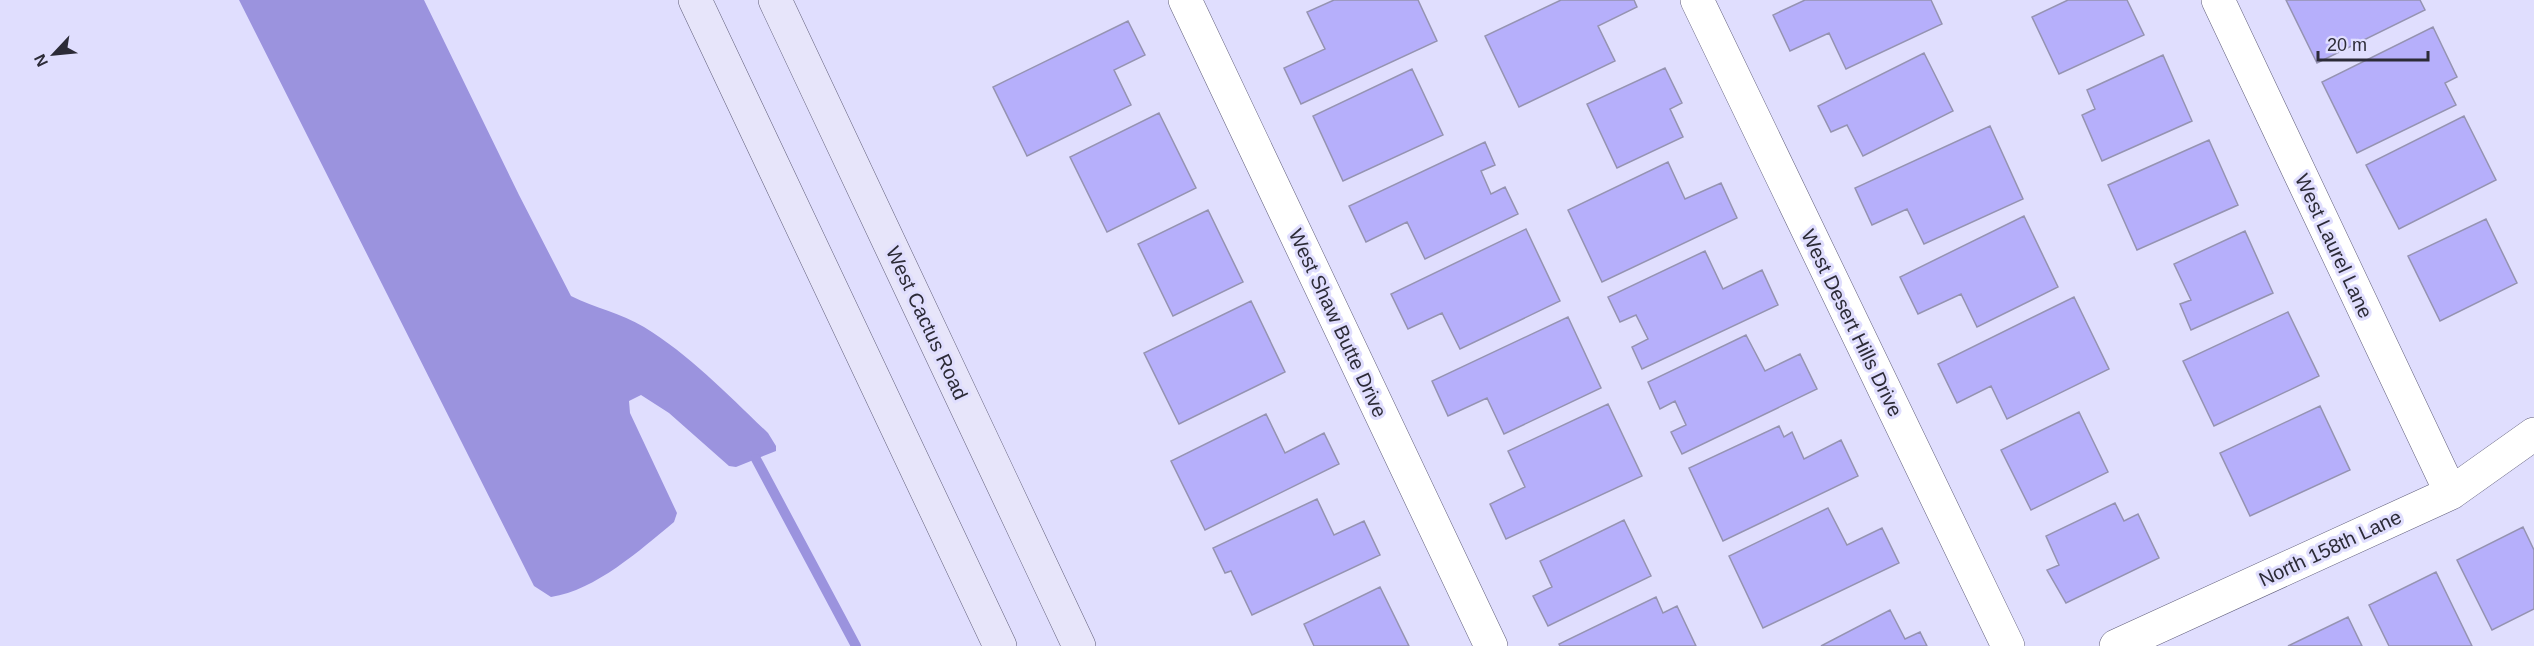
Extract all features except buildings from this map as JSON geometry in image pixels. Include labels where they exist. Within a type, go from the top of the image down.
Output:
[{"type":"main road","points":[[695,0],[1000,646]]},
{"type":"main road","name":"West Cactus Road","points":[[774,0],[1079,646]]},
{"type":"street","name":"West Shaw Butte Drive","points":[[1185,0],[1491,646]]},
{"type":"street","name":"West Desert Hills Drive","points":[[1696,0],[2008,646]]},
{"type":"street","name":"West Laurel Lane","points":[[2218,0],[2451,493]]},
{"type":"street","name":"North 158th Lane","points":[[2116,646],[2451,493],[2534,434]]},
{"type":"shaded area","points":[[239,0],[424,0],[571,296],[635,322],[677,350],[768,433],[776,446],[776,451],[736,467],[729,466],[669,413],[641,395],[629,401],[630,413],[677,513],[674,522],[617,567],[584,586],[551,597],[534,586]]},
{"type":"waterway","points":[[756,459],[856,646]]}]
